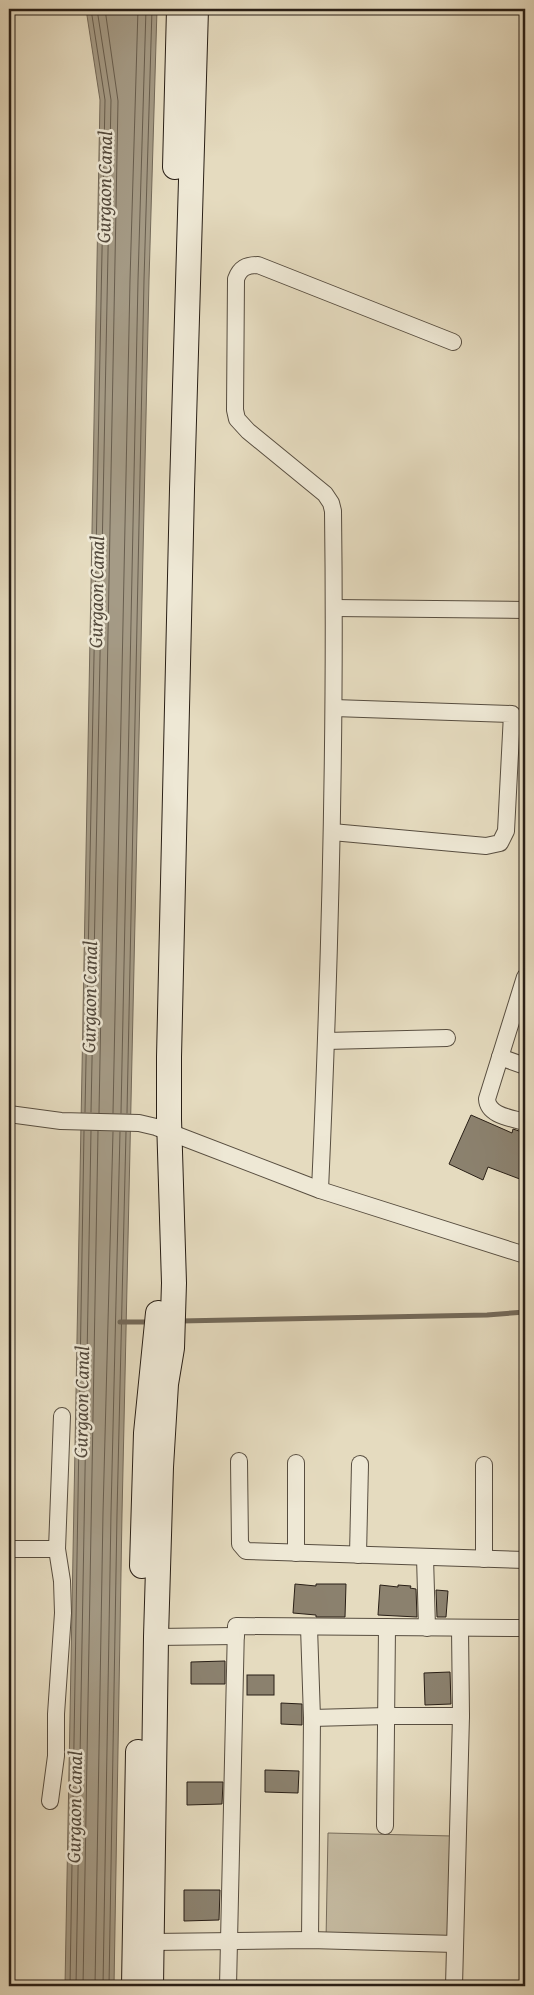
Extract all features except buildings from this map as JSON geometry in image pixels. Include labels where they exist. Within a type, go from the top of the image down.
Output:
[{"type":"main road","points":[[152,1986],[156,1637],[162,1433],[166,1384],[164,1347],[167,1283],[160,1215],[155,1127],[162,673],[179,9]]},
{"type":"main road","points":[[155,1127],[169,1057],[181,519],[196,9]]},
{"type":"main road","points":[[134,1986],[146,1433],[149,1387],[164,1347]]},
{"type":"street","points":[[320,1190],[332,832],[334,708],[333,511],[331,503],[318,488],[248,431],[237,419],[235,410],[234,318],[236,279],[239,271],[247,265],[258,264],[453,342]]},
{"type":"street","points":[[334,608],[525,610]]},
{"type":"street","points":[[332,832],[486,846],[500,843],[506,831],[512,714],[334,708]]},
{"type":"street","points":[[525,977],[521,1000],[487,1099],[487,1105],[498,1114],[525,1122]]},
{"type":"street","points":[[326,1041],[447,1038]]},
{"type":"street","points":[[500,1058],[525,1066]]},
{"type":"street","points":[[9,1114],[70,1121],[155,1127],[320,1190],[525,1255]]},
{"type":"street","points":[[50,1801],[56,1756],[56,1714],[63,1613],[62,1581],[57,1549],[62,1416]]},
{"type":"street","points":[[240,1461],[241,1547],[250,1552],[525,1560]]},
{"type":"street","points":[[296,1463],[296,1553]]},
{"type":"street","points":[[358,1555],[360,1464]]},
{"type":"street","points":[[484,1465],[484,1560]]},
{"type":"street","points":[[9,1549],[57,1549]]},
{"type":"street","points":[[426,1557],[428,1628]]},
{"type":"street","points":[[228,1986],[236,1626],[525,1628]]},
{"type":"street","points":[[309,1627],[312,1718],[310,1940]]},
{"type":"street","points":[[386,1826],[387,1627]]},
{"type":"street","points":[[454,1986],[461,1716],[460,1628]]},
{"type":"street","points":[[156,1637],[236,1636]]},
{"type":"street","points":[[312,1718],[461,1716]]},
{"type":"street","points":[[152,1942],[310,1940],[455,1944]]},
{"type":"shaded area","points":[[328,1833],[452,1836],[449,1942],[326,1940]]},
{"type":"water","name":"Gurgaon Canal","points":[[86,9],[157,9],[149,280],[122,1514],[114,1986],[65,1986],[100,100]]},
{"type":"waterway","points":[[180,1321],[487,1315],[525,1312]]},
{"type":"waterway","points":[[120,1322],[151,1322]]}]
